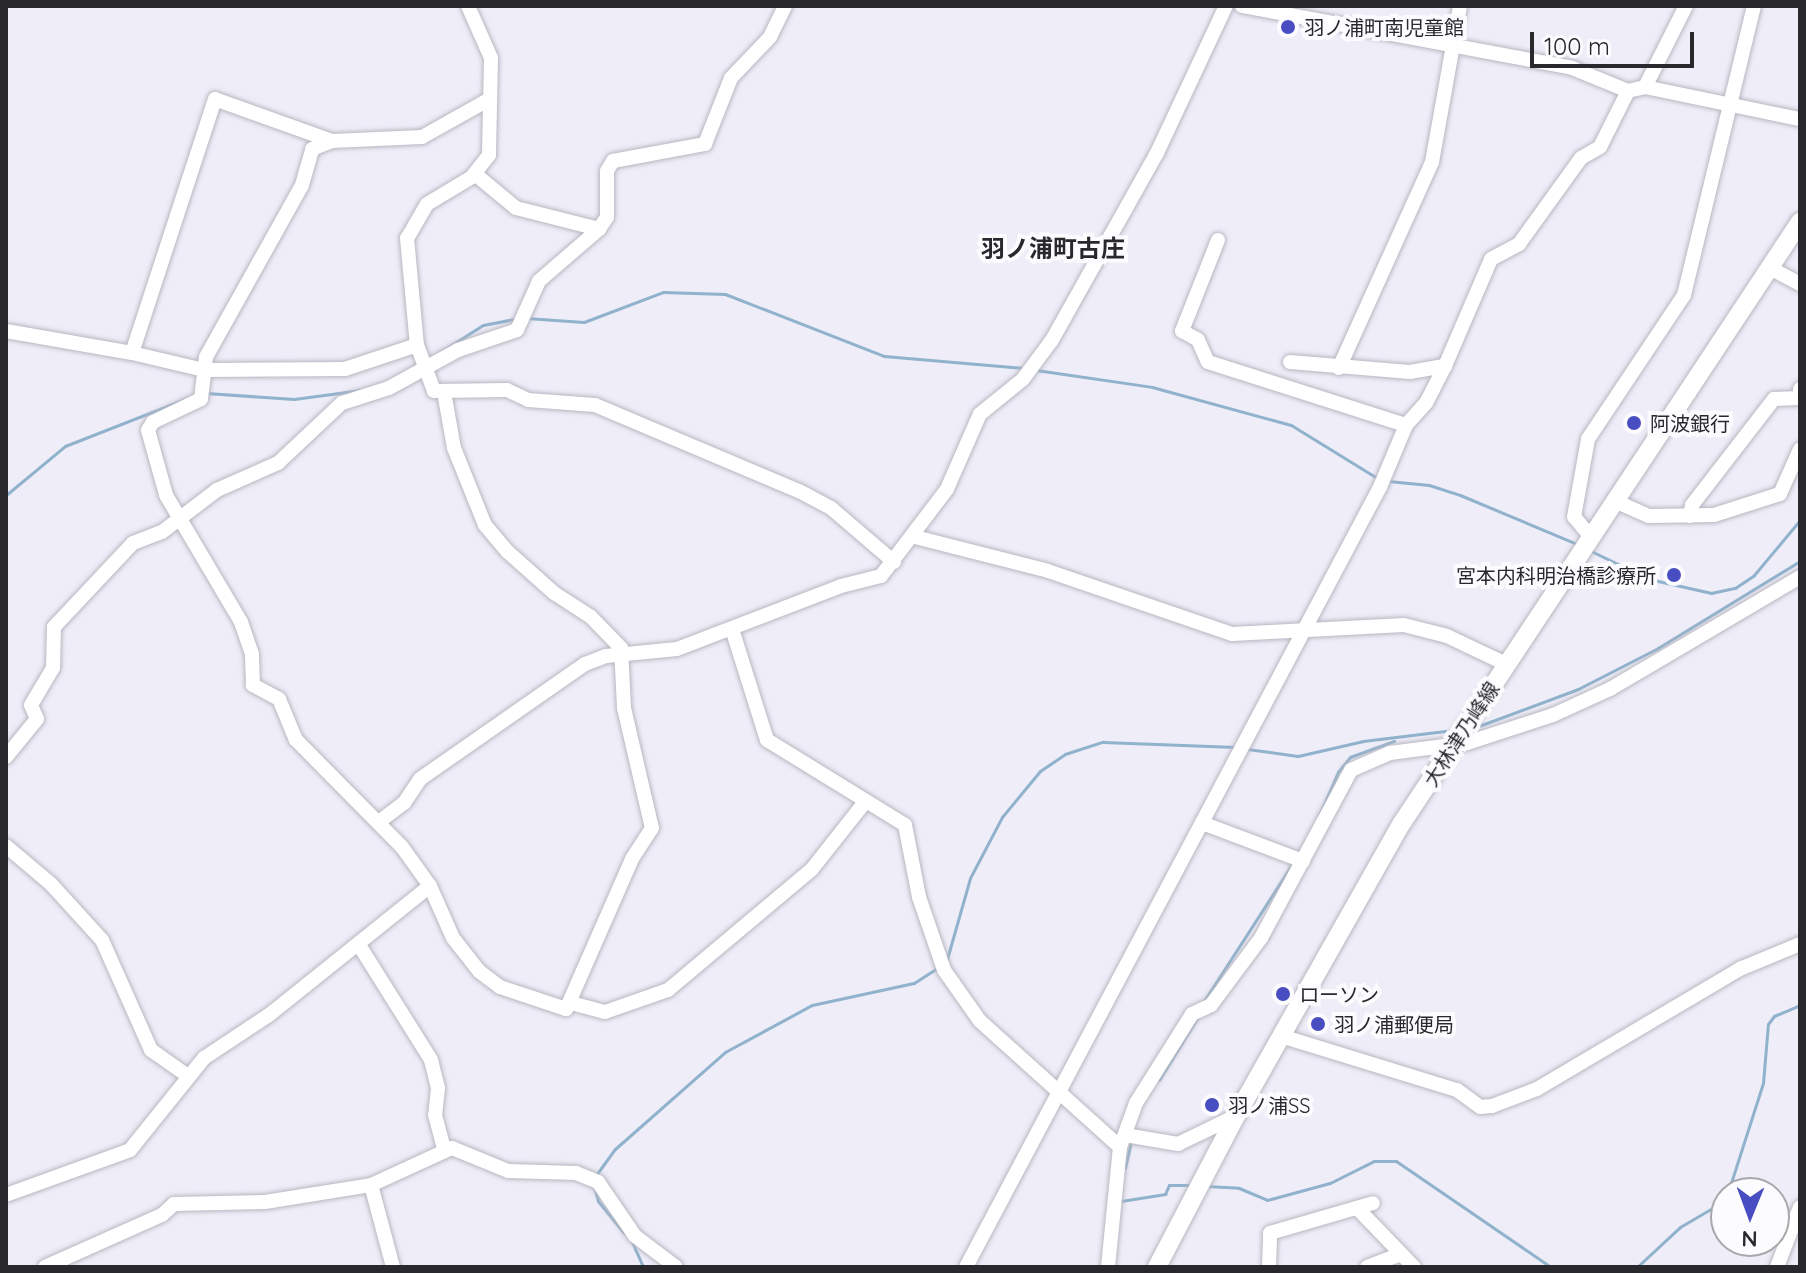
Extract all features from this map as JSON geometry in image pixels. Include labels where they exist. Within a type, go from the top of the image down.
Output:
[{"type":"main road","name":"大林津乃峰線","points":[[1157,1267],[1236,1116],[1402,823],[1800,222]]},
{"type":"street","points":[[468,6],[491,58],[489,155],[475,174],[437,195],[409,230],[417,345],[434,391],[507,390],[528,400],[595,405],[799,491],[859,530],[894,562]]},
{"type":"street","points":[[6,757],[37,719],[31,705],[53,668],[54,627],[133,543],[180,520],[217,490],[278,463],[342,403],[426,370],[458,350],[517,330],[539,281],[599,229],[607,217],[607,171],[613,161],[705,144],[731,78],[770,37],[785,6]]},
{"type":"street","points":[[380,821],[404,803],[420,779],[585,664],[677,649],[841,586],[881,576],[915,537],[947,489],[980,414],[1032,368],[1157,153],[1226,6]]},
{"type":"street","points":[[1242,6],[1572,68],[1628,91],[1645,87],[1800,119]]},
{"type":"street","points":[[1339,368],[1432,162],[1460,6]]},
{"type":"street","points":[[1645,87],[1686,6]]},
{"type":"street","points":[[1587,543],[1574,517],[1588,439],[1684,295],[1733,105],[1754,6]]},
{"type":"street","points":[[966,1267],[1383,481],[1406,425],[1426,403],[1491,259],[1519,244],[1581,158],[1600,147],[1628,91]]},
{"type":"street","points":[[132,353],[215,99],[332,141]]},
{"type":"street","points":[[444,392],[454,448],[485,525],[554,593],[599,625],[621,648],[624,708],[652,828],[632,859],[566,1009],[500,987],[479,971],[453,938],[430,886],[380,821],[296,740],[279,699],[253,685],[252,654],[241,622],[166,495],[148,430],[153,422],[201,393],[206,357],[302,185],[312,149],[332,141],[422,137],[490,99]]},
{"type":"street","points":[[475,174],[516,208],[599,229]]},
{"type":"street","points":[[1218,240],[1182,331],[1198,340],[1208,362],[1406,425]]},
{"type":"street","points":[[1770,268],[1800,284]]},
{"type":"street","points":[[6,331],[132,353],[204,370],[345,369],[417,345]]},
{"type":"street","points":[[1290,362],[1410,372],[1445,366]]},
{"type":"street","points":[[1690,516],[1692,505],[1774,399],[1800,400],[1800,389]]},
{"type":"street","points":[[1615,501],[1649,516],[1714,515],[1780,494],[1800,449]]},
{"type":"street","points":[[915,537],[1048,571],[1232,634],[1275,635],[1305,628],[1420,627],[1506,664]]},
{"type":"street","points":[[1108,1267],[1122,1141],[1143,1090],[1202,1008],[1261,938],[1298,859],[1351,770],[1390,753],[1553,715],[1610,689],[1800,577]]},
{"type":"street","points":[[732,629],[767,740],[905,825],[919,897],[942,964],[980,1021],[1058,1096],[1122,1141],[1178,1144],[1236,1116]]},
{"type":"street","points":[[571,1003],[605,1012],[668,990],[812,869],[865,802]]},
{"type":"street","points":[[1202,823],[1298,859]]},
{"type":"street","points":[[6,846],[51,884],[102,940],[151,1050],[188,1076]]},
{"type":"street","points":[[6,1195],[130,1150],[143,1140],[204,1058],[359,945],[430,886]]},
{"type":"street","points":[[1281,1036],[1457,1090],[1480,1107],[1492,1106],[1537,1089],[1742,968],[1800,944]]},
{"type":"street","points":[[359,945],[431,1060],[438,1088],[436,1124],[444,1149]]},
{"type":"street","points":[[45,1267],[162,1215],[174,1204],[265,1202],[371,1185],[444,1149],[508,1171],[576,1173],[593,1180],[635,1236],[676,1267]]},
{"type":"street","points":[[371,1185],[393,1267]]},
{"type":"street","points":[[1269,1267],[1270,1233],[1373,1203]]},
{"type":"street","points":[[1777,1267],[1800,1207]]},
{"type":"street","points":[[1357,1208],[1414,1267]]},
{"type":"street","points":[[1367,1267],[1401,1254]]},
{"type":"waterway","points":[[526,318],[584,322],[663,292],[725,294],[884,356],[1024,368]]},
{"type":"waterway","points":[[439,353],[483,325],[519,318]]},
{"type":"waterway","points":[[1036,370],[1152,387],[1291,425],[1377,478]]},
{"type":"waterway","points":[[206,393],[294,399],[361,390]]},
{"type":"waterway","points":[[6,495],[65,446],[198,394]]},
{"type":"waterway","points":[[1388,481],[1429,485],[1460,495],[1577,544]]},
{"type":"waterway","points":[[1591,551],[1649,579],[1711,593],[1735,588],[1754,575],[1800,520]]},
{"type":"waterway","points":[[1476,727],[1578,689],[1658,648],[1800,561]]},
{"type":"waterway","points":[[1247,749],[1298,756],[1363,741],[1453,730]]},
{"type":"waterway","points":[[1318,818],[1338,772],[1350,757],[1394,741]]},
{"type":"waterway","points":[[947,959],[970,878],[1002,817],[1040,771],[1065,754],[1103,742],[1236,747]]},
{"type":"waterway","points":[[1202,1004],[1293,863]]},
{"type":"waterway","points":[[596,1175],[615,1149],[725,1052],[812,1005],[914,983],[939,967]]},
{"type":"waterway","points":[[1637,1267],[1680,1227],[1716,1206],[1729,1189],[1763,1083],[1768,1024],[1774,1016],[1800,1005]]},
{"type":"waterway","points":[[1159,1080],[1199,1015]]},
{"type":"waterway","points":[[1125,1168],[1131,1141]]},
{"type":"waterway","points":[[1206,1186],[1239,1188],[1267,1200],[1330,1183],[1374,1161],[1396,1161],[1551,1267]]},
{"type":"waterway","points":[[1121,1201],[1165,1194],[1169,1185],[1191,1185]]},
{"type":"waterway","points":[[594,1186],[598,1201],[624,1233]]},
{"type":"waterway","points":[[632,1242],[643,1267]]},
{"type":"place","name":"羽ノ浦町南児童館","points":[[1288,27]]},
{"type":"place","name":"阿波銀行","points":[[1634,423]]},
{"type":"place","name":"宮本内科明治橋診療所","points":[[1674,575]]},
{"type":"place","name":"ローソン","points":[[1283,994]]},
{"type":"place","name":"羽ノ浦郵便局","points":[[1318,1024]]},
{"type":"place","name":"羽ノ浦SS","points":[[1212,1105]]},
{"type":"district","name":"羽ノ浦町古庄","points":[[1053,249]]}]
